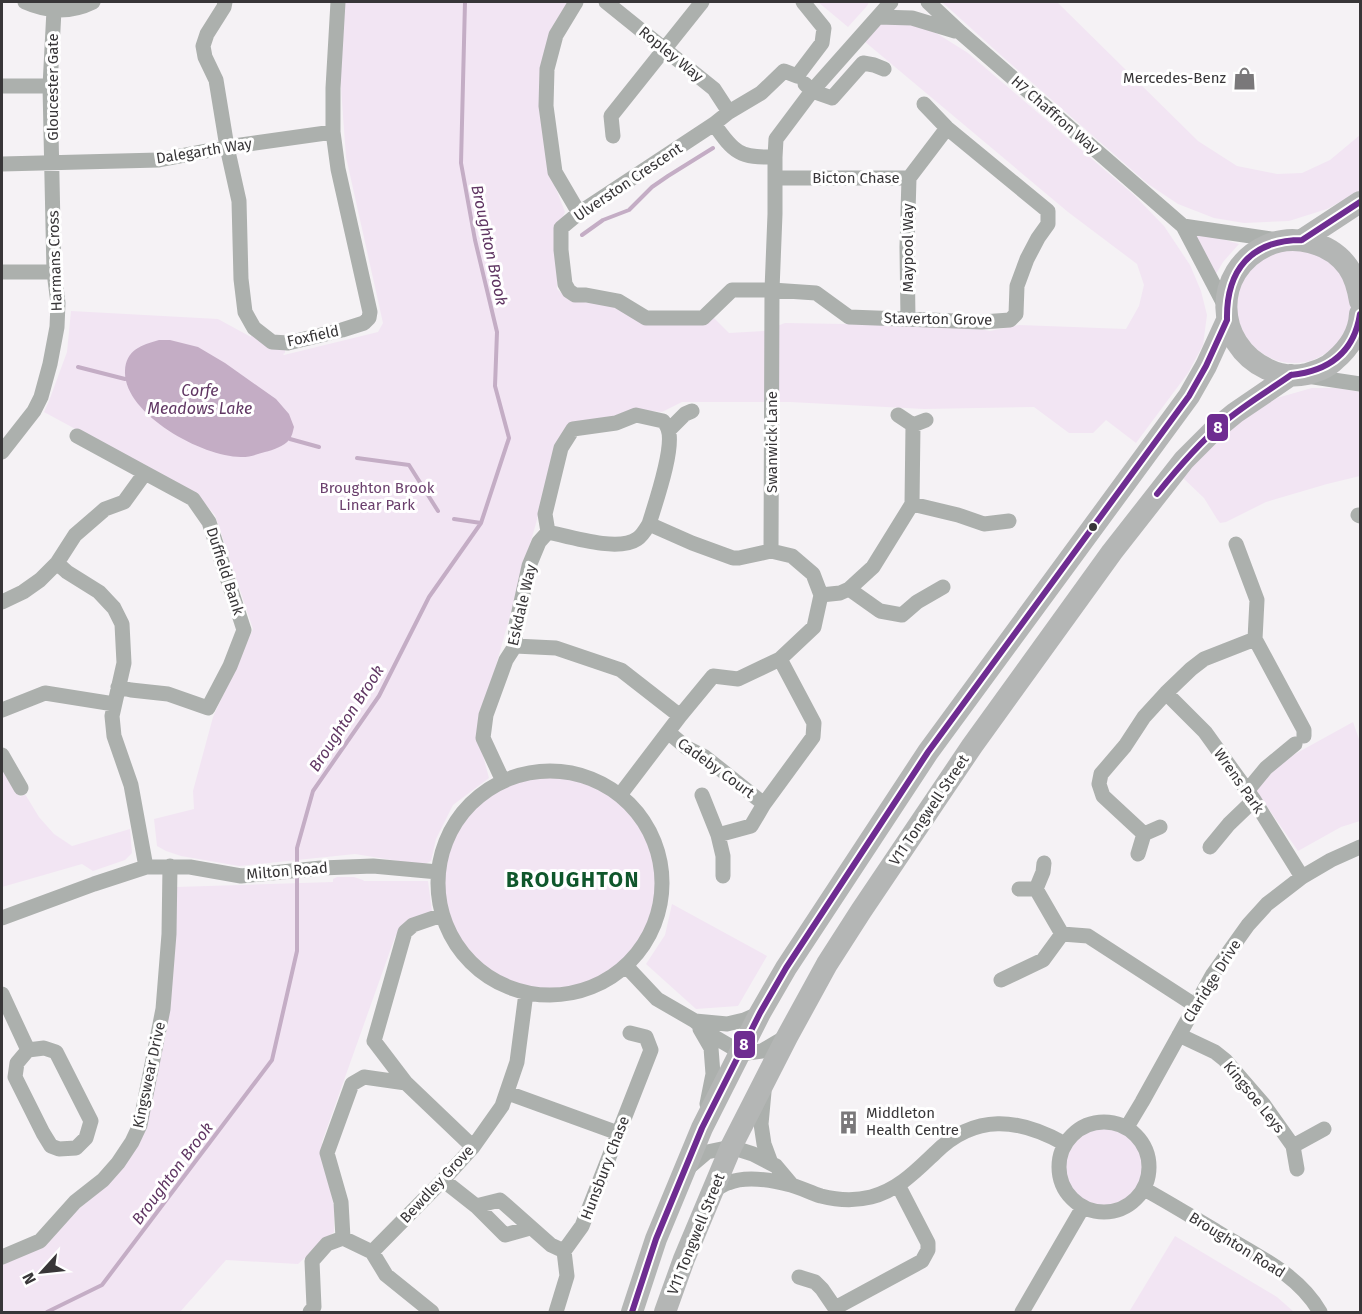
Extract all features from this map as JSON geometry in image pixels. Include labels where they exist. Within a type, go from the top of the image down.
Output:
[{"type":"highway","points":[[1296,375],[1273,372],[1257,364],[1243,352],[1233,337],[1227,314],[1230,285],[1242,264],[1253,253],[1267,245],[1292,240],[1360,202]]},
{"type":"highway","points":[[1292,240],[1319,245],[1334,254],[1347,266],[1359,286]]},
{"type":"highway","points":[[632,1312],[656,1239],[702,1128],[760,1013],[786,968],[928,752],[1189,396],[1206,366],[1227,314]]},
{"type":"highway","name":"V11 Tongwell Street","points":[[665,1312],[684,1259],[731,1147],[787,1037],[827,964],[966,756],[1112,552],[1184,460],[1235,413],[1296,375],[1317,371],[1332,363],[1345,352],[1354,337],[1360,314]]},
{"type":"street","points":[[25,2],[54,10],[72,9],[93,2]]},
{"type":"street","points":[[225,2],[203,46],[205,57],[216,80],[227,147]]},
{"type":"street","points":[[333,132],[338,2]]},
{"type":"street","points":[[576,2],[556,35],[547,69],[546,106],[555,172],[579,213]]},
{"type":"street","name":"Ropley Way","points":[[606,2],[714,89],[729,112]]},
{"type":"street","points":[[613,136],[611,116],[702,2]]},
{"type":"street","points":[[803,2],[824,28],[822,43],[797,76],[812,91],[832,98],[863,63],[884,69]]},
{"type":"street","name":"Swanwick Lane","points":[[771,551],[772,290],[776,139],[812,91],[891,2]]},
{"type":"street","name":"H7 Chaffron Way","points":[[928,2],[1183,226],[1227,314]]},
{"type":"street","name":"Gloucester Gate","points":[[53,163],[50,86],[54,10]]},
{"type":"street","points":[[878,17],[912,18],[961,33]]},
{"type":"street","name":"Ulverston Crescent","points":[[772,290],[732,290],[703,318],[646,318],[618,301],[575,295],[569,291],[565,284],[561,228],[579,213],[761,93],[784,71],[797,76]]},
{"type":"street","points":[[2,86],[50,86]]},
{"type":"street","name":"Staverton Grove","points":[[772,290],[816,293],[849,317],[982,322],[1010,320],[1016,314],[1017,286],[1027,259],[1048,224],[1048,211],[947,128],[924,104]]},
{"type":"street","points":[[714,124],[728,144],[740,153],[752,158],[775,157]]},
{"type":"street","name":"Bicton Chase","points":[[776,178],[909,178],[947,128]]},
{"type":"street","name":"Dalegarth Way","points":[[2,164],[159,160],[227,147],[333,132]]},
{"type":"street","name":"Foxfield","points":[[227,147],[239,201],[245,312],[254,328],[272,342],[288,343],[342,330],[364,323],[369,318],[370,312],[338,169],[333,132]]},
{"type":"street","name":"Harmans Cross","points":[[2,452],[34,411],[41,397],[57,327],[53,163]]},
{"type":"street","name":"Maypool Way","points":[[908,318],[909,178]]},
{"type":"street","points":[[1183,226],[1292,240]]},
{"type":"street","points":[[2,272],[54,272]]},
{"type":"street","points":[[1296,375],[1360,384]]},
{"type":"street","points":[[669,430],[685,414],[692,411]]},
{"type":"street","points":[[636,415],[663,421],[669,430],[669,446],[650,524],[639,538],[626,545],[610,545],[548,532],[545,514],[561,448],[573,429],[616,423],[636,415]]},
{"type":"street","points":[[821,595],[849,589],[873,567],[912,504],[920,422],[897,415]]},
{"type":"street","name":"Duffield Bank","points":[[76,436],[193,499],[209,522],[244,630],[230,666],[208,708],[168,694],[118,687]]},
{"type":"street","points":[[2,602],[23,592],[40,580],[57,563],[75,535],[105,509],[123,502],[145,472]]},
{"type":"street","points":[[912,504],[984,524],[1009,521]]},
{"type":"street","points":[[620,795],[712,676],[738,679],[780,659],[814,627],[821,595],[813,574],[792,556],[771,551],[733,558],[650,524]]},
{"type":"street","name":"Eskdale Way","points":[[503,781],[483,738],[486,715],[506,660],[515,646],[516,625],[529,566],[539,542],[548,532]]},
{"type":"street","points":[[1210,847],[1251,795],[1266,768],[1299,740],[1304,730],[1255,639],[1257,600],[1236,544]]},
{"type":"street","points":[[57,563],[99,592],[114,608],[122,624],[124,663],[112,716],[114,736],[131,785],[146,867]]},
{"type":"street","points":[[849,589],[880,611],[902,615],[917,602],[943,587]]},
{"type":"street","points":[[1144,834],[1103,796],[1099,784],[1101,774],[1125,746],[1144,717],[1191,669],[1204,659],[1255,639]]},
{"type":"street","points":[[515,646],[556,648],[621,670],[680,716]]},
{"type":"street","name":"Cadeby Court","points":[[718,835],[751,826],[764,804],[813,737],[814,723],[780,659]]},
{"type":"street","points":[[2,710],[45,693],[114,704]]},
{"type":"street","name":"Wrens Park","points":[[1166,693],[1205,732],[1251,795],[1302,877]]},
{"type":"street","name":"Cadeby Court","points":[[668,732],[687,748],[705,757],[764,804]]},
{"type":"street","points":[[2,755],[21,788]]},
{"type":"street","points":[[538,771],[567,772],[587,777],[620,795],[642,819],[657,848],[662,873],[661,900],[654,925],[645,943],[626,966],[605,982],[581,991],[554,996],[526,993],[493,980],[471,962],[453,940],[442,915],[438,894],[438,872],[444,847],[454,825],[474,800],[503,781],[538,771]]},
{"type":"street","points":[[702,795],[718,835],[723,856],[723,876]]},
{"type":"street","points":[[1138,854],[1144,834],[1160,827]]},
{"type":"street","name":"Claridge Drive","points":[[1126,1127],[1214,974],[1248,925],[1267,904],[1302,877],[1360,847]]},
{"type":"street","points":[[1036,889],[1044,863]]},
{"type":"street","name":"Kingswear Drive","points":[[2,1257],[40,1241],[75,1202],[103,1180],[118,1163],[140,1125],[163,1009],[169,933],[170,866]]},
{"type":"street","name":"Milton Road","points":[[2,918],[146,867],[190,867],[241,876],[321,868],[373,866],[438,872]]},
{"type":"street","points":[[1019,889],[1036,889]]},
{"type":"street","points":[[1036,889],[1062,934]]},
{"type":"street","points":[[442,915],[413,925],[405,932],[374,1041],[406,1083],[473,1147]]},
{"type":"street","points":[[1062,934],[1088,936],[1196,1006]]},
{"type":"street","points":[[1001,980],[1043,960],[1062,934]]},
{"type":"street","points":[[626,966],[657,999],[695,1021],[711,1035],[740,1052],[762,1052],[787,1037]]},
{"type":"street","name":"Bewdley Grove","points":[[372,1252],[473,1147],[502,1106],[517,1062],[526,993]]},
{"type":"street","points":[[2,994],[28,1050]]},
{"type":"street","points":[[695,1021],[727,1024],[760,1013]]},
{"type":"street","points":[[695,1021],[711,1048],[713,1074],[702,1128]]},
{"type":"street","name":"Hunsbury Chase","points":[[564,1251],[582,1226],[651,1050],[646,1037],[630,1033]]},
{"type":"street","name":"Kingsoe Leys","points":[[1179,1035],[1215,1052],[1226,1060],[1264,1105],[1293,1146],[1297,1169]]},
{"type":"street","points":[[44,1048],[56,1052],[91,1121],[86,1138],[76,1148],[59,1149],[51,1146],[38,1124],[15,1077],[17,1063],[28,1050],[44,1048]]},
{"type":"street","points":[[343,1238],[340,1202],[327,1153],[352,1084],[364,1077],[406,1083]]},
{"type":"street","points":[[766,1077],[761,1124],[764,1144],[771,1162]]},
{"type":"street","points":[[508,1093],[618,1133]]},
{"type":"street","points":[[1107,1121],[1126,1127],[1140,1138],[1148,1154],[1150,1172],[1144,1189],[1132,1202],[1117,1210],[1100,1212],[1083,1207],[1065,1190],[1061,1179],[1060,1155],[1065,1144],[1079,1129],[1088,1124],[1107,1121]]},
{"type":"street","points":[[712,1192],[729,1182],[748,1178],[792,1185],[821,1196],[845,1200],[871,1197],[898,1185],[946,1142],[967,1130],[994,1124],[1020,1125],[1048,1134],[1065,1144]]},
{"type":"street","name":"Kingsoe Leys","points":[[1293,1146],[1324,1129]]},
{"type":"street","points":[[683,1172],[707,1152],[731,1147],[771,1162],[792,1185]]},
{"type":"street","points":[[443,1180],[476,1206],[505,1235],[530,1228]]},
{"type":"street","points":[[799,1277],[814,1282],[822,1289],[836,1310],[922,1261],[928,1250],[928,1243],[898,1185]]},
{"type":"street","name":"Broughton Road","points":[[1144,1189],[1269,1263],[1306,1292],[1320,1312]]},
{"type":"street","points":[[476,1206],[500,1200],[551,1245],[564,1251],[567,1276],[556,1312]]},
{"type":"street","points":[[1022,1312],[1083,1207]]},
{"type":"street","points":[[310,1312],[314,1308],[312,1261],[327,1244],[343,1238],[372,1252],[386,1275],[432,1312]]},
{"type":"green space","name":"Broughton Brook Linear Park","points":[[344,2],[573,2],[552,33],[550,173],[565,212],[557,231],[557,289],[569,300],[622,307],[648,324],[713,317],[729,333],[764,331],[785,323],[965,326],[990,331],[1019,325],[1126,329],[1139,306],[1144,285],[1137,264],[1068,212],[864,41],[879,24],[907,24],[933,31],[968,53],[1134,195],[1164,226],[1190,265],[1201,291],[1207,315],[1203,345],[1188,373],[1136,443],[1106,420],[1093,433],[1069,433],[1034,407],[924,409],[790,402],[682,402],[662,412],[640,410],[616,419],[572,423],[558,445],[477,733],[489,778],[453,805],[436,839],[431,861],[423,865],[355,854],[239,866],[181,856],[166,851],[157,846],[154,819],[194,809],[193,791],[213,717],[253,629],[215,515],[197,495],[44,412],[67,352],[71,311],[218,319],[251,337],[251,335],[285,349],[284,355],[378,332],[383,323],[346,157],[340,74]]},
{"type":"green space","points":[[818,2],[869,2],[848,27]]},
{"type":"green space","points":[[942,2],[1057,2],[1198,141],[1237,166],[1277,174],[1302,173],[1330,160],[1360,135],[1360,191],[1327,209],[1289,221],[1244,223],[1214,218],[1178,204],[1148,184]]},
{"type":"green space","points":[[1189,229],[1239,244],[1216,274]]},
{"type":"green space","points":[[1294,249],[1316,253],[1335,265],[1347,284],[1351,306],[1347,328],[1335,347],[1316,359],[1294,363],[1272,359],[1253,347],[1241,328],[1237,306],[1241,284],[1253,265],[1272,253]]},
{"type":"green space","points":[[1312,388],[1337,388],[1360,392],[1360,476],[1266,502],[1220,523],[1204,498],[1182,477],[1242,419],[1277,398]]},
{"type":"green space","points":[[1353,722],[1360,742],[1360,821],[1341,827],[1298,851],[1256,791],[1275,769],[1295,754]]},
{"type":"green space","points":[[2,765],[20,797],[25,794],[39,817],[54,834],[72,846],[130,829],[132,853],[125,860],[93,871],[82,864],[2,887]]},
{"type":"green space","points":[[538,771],[579,774],[594,779],[614,791],[656,847],[661,861],[662,887],[656,919],[643,946],[622,968],[598,984],[569,993],[540,994],[510,987],[482,971],[458,947],[443,917],[442,904],[447,865],[456,820],[475,800],[497,784]]},
{"type":"green space","points":[[354,877],[364,881],[428,881],[432,911],[403,926],[395,937],[322,1142],[325,1170],[334,1206],[334,1232],[298,1264],[226,1260],[180,1312],[2,1312],[2,1263],[31,1249],[106,1186],[133,1151],[176,887],[333,882],[333,879]]},
{"type":"green space","points":[[672,904],[767,956],[738,1006],[696,1009],[646,964],[665,935]]},
{"type":"green space","points":[[1097,1129],[1111,1129],[1125,1135],[1136,1146],[1140,1152],[1142,1167],[1140,1182],[1131,1194],[1119,1203],[1097,1205],[1083,1199],[1072,1188],[1066,1174],[1066,1160],[1072,1146],[1083,1135]]},
{"type":"green space","points":[[1175,1236],[1277,1297],[1294,1312],[1129,1312]]},
{"type":"water","name":"Corfe Meadows Lake","points":[[159,340],[170,340],[198,347],[276,399],[289,414],[294,427],[290,439],[275,449],[242,457],[207,450],[168,431],[137,403],[128,387],[125,371],[131,353],[141,346]]},
{"type":"waterway","name":"Broughton Brook","points":[[297,866],[297,848],[313,791],[379,696],[429,597],[481,523],[509,438],[495,386],[497,332],[475,240],[461,163],[465,2]]},
{"type":"waterway","points":[[582,235],[603,220],[629,210],[652,187],[713,148]]},
{"type":"waterway","points":[[78,367],[125,379]]},
{"type":"waterway","points":[[290,439],[319,447]]},
{"type":"waterway","points":[[357,458],[409,465],[438,511]]},
{"type":"waterway","points":[[454,519],[481,523]]},
{"type":"waterway","name":"Broughton Brook","points":[[47,1312],[102,1285],[272,1060],[297,951],[297,873]]},
{"type":"transit line","name":"8","points":[[1302,240],[1360,202]]},
{"type":"transit line","name":"8","points":[[1227,320],[1231,286],[1245,261],[1269,245],[1302,240]]},
{"type":"transit line","name":"8","points":[[1291,375],[1317,369],[1338,358],[1352,339],[1360,314]]},
{"type":"transit line","name":"8","points":[[632,1312],[656,1239],[702,1128],[760,1013],[786,968],[928,752],[1189,396],[1227,320]]},
{"type":"transit line","name":"8","points":[[1157,494],[1188,457],[1214,431],[1239,410],[1291,375]]},
{"type":"place","name":"Mercedes-Benz","points":[[1244,78]]},
{"type":"place","name":"Middleton Health Centre","points":[[848,1122]]},
{"type":"district","name":"BROUGHTON","points":[[573,880]]}]
